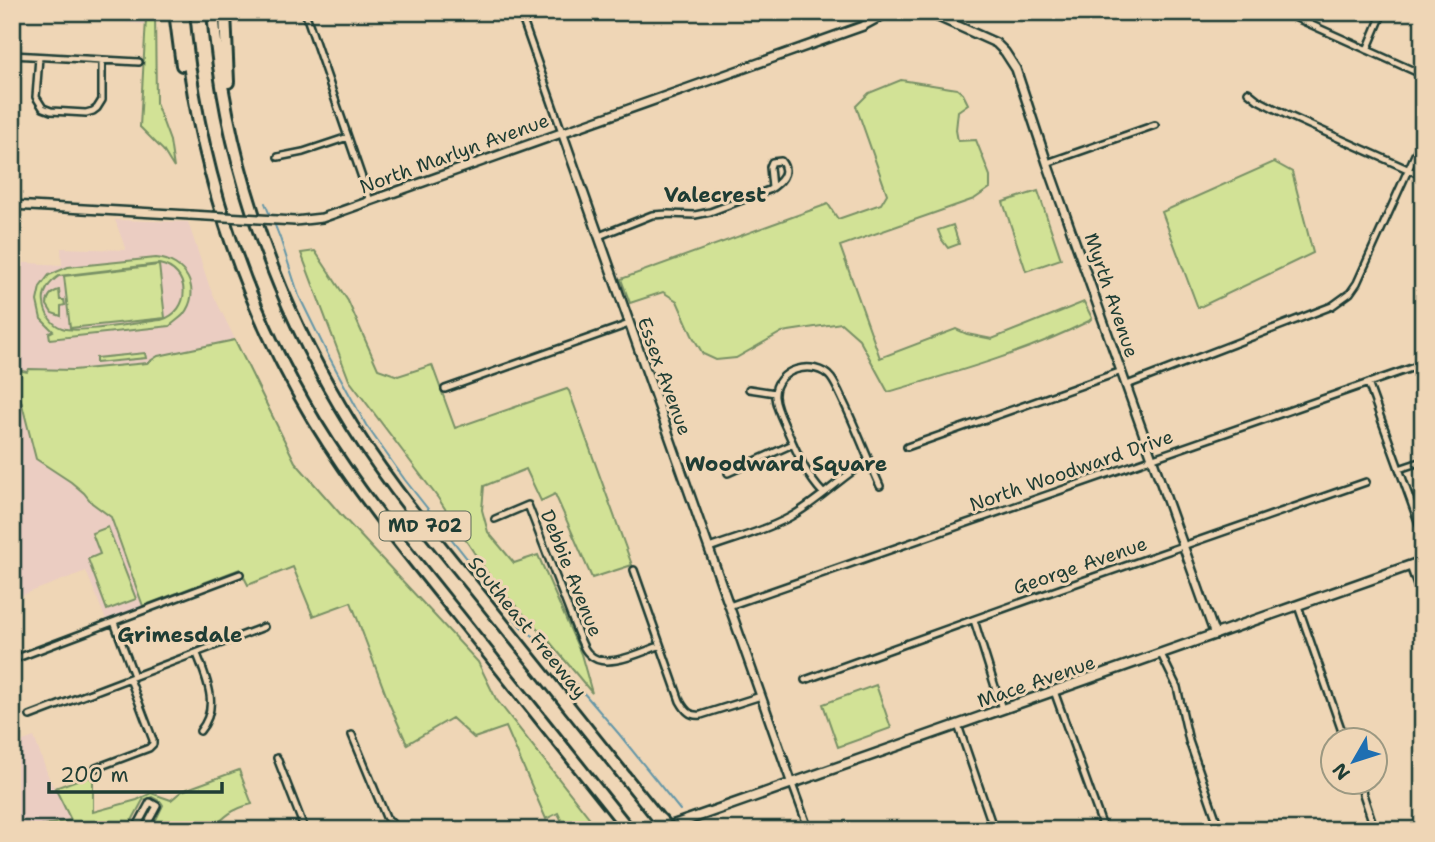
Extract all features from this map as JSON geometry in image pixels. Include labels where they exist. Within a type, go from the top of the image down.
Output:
[{"type":"highway","points":[[175,12],[189,107],[222,213]]},
{"type":"highway","name":"MD 702","points":[[183,12],[196,106],[222,213],[266,329],[299,393],[333,450],[375,511],[629,830]]},
{"type":"highway","name":"Southeast Freeway","points":[[213,12],[226,107],[253,212],[293,316],[324,378],[358,435],[427,529],[650,808],[659,823],[668,830]]},
{"type":"highway","points":[[225,12],[227,69],[234,127],[253,212]]},
{"type":"highway","points":[[579,767],[621,830]]},
{"type":"main road","name":"Mace Avenue","points":[[659,823],[792,784],[1423,561]]},
{"type":"street","points":[[305,12],[370,201]]},
{"type":"street","name":"Essex Avenue","points":[[520,12],[809,830]]},
{"type":"street","name":"North Marlyn Avenue","points":[[12,205],[295,221],[322,218],[863,26],[889,12]]},
{"type":"street","name":"Myrth Avenue","points":[[927,12],[1000,46],[1016,69],[1215,635]]},
{"type":"street","points":[[1283,12],[1423,75]]},
{"type":"street","points":[[1367,50],[1383,12]]},
{"type":"street","points":[[12,55],[139,62]]},
{"type":"street","points":[[39,57],[36,97],[43,108],[51,111],[86,113],[97,108],[102,100],[102,61]]},
{"type":"street","points":[[1248,92],[1287,115],[1423,176]]},
{"type":"street","points":[[1048,163],[1155,125]]},
{"type":"street","points":[[278,157],[348,137]]},
{"type":"street","points":[[1127,385],[1332,306],[1345,298],[1354,289],[1366,266],[1423,137]]},
{"type":"street","points":[[599,236],[652,215],[695,215],[710,212],[772,188],[786,171],[781,161],[772,162],[770,167],[772,188]]},
{"type":"street","points":[[445,389],[629,324]]},
{"type":"street","name":"North Woodward Drive","points":[[729,606],[1423,364]]},
{"type":"street","points":[[824,493],[806,471],[777,405],[775,393],[782,380],[796,369],[816,368],[830,377],[880,486]]},
{"type":"street","points":[[907,447],[1122,371]]},
{"type":"street","points":[[1368,383],[1423,535]]},
{"type":"street","points":[[749,389],[775,393]]},
{"type":"street","points":[[728,472],[793,444]]},
{"type":"street","points":[[709,548],[782,521],[805,508],[848,473],[869,460]]},
{"type":"street","points":[[1399,470],[1423,461]]},
{"type":"street","name":"George Avenue","points":[[805,680],[1366,482]]},
{"type":"street","name":"Debbie Avenue","points":[[495,519],[528,505],[578,634],[591,656],[601,661],[613,661],[659,646]]},
{"type":"street","points":[[1410,566],[1423,602]]},
{"type":"street","points":[[634,570],[659,646],[680,701],[688,713],[701,715],[761,696]]},
{"type":"street","points":[[12,660],[240,573]]},
{"type":"street","points":[[1298,606],[1340,726]]},
{"type":"street","points":[[974,621],[1002,709]]},
{"type":"street","points":[[96,768],[149,748],[153,744],[114,622]]},
{"type":"street","points":[[30,716],[264,627]]},
{"type":"street","points":[[197,654],[212,699],[207,721],[200,732]]},
{"type":"street","points":[[1161,654],[1177,687],[1189,741],[1220,830]]},
{"type":"street","points":[[1054,691],[1104,830]]},
{"type":"street","points":[[958,725],[995,830]]},
{"type":"street","points":[[352,735],[386,817],[398,830]]},
{"type":"street","points":[[277,758],[305,830]]},
{"type":"street","points":[[1364,796],[1375,830]]},
{"type":"street","points":[[135,830],[150,802],[157,806],[144,830]]},
{"type":"street","points":[[879,830],[891,827],[898,830]]},
{"type":"shaded area","points":[[25,12],[143,12],[144,24]]},
{"type":"shaded area","points":[[115,220],[188,222],[210,288],[295,462],[241,569],[106,620],[86,571],[12,599],[12,262],[62,265],[61,248],[126,250]]},
{"type":"shaded area","points":[[34,737],[49,778],[71,820],[12,830],[12,745]]},
{"type":"green space","points":[[66,12],[155,12],[156,103],[170,141],[174,168],[163,150],[140,127],[146,19]]},
{"type":"green space","points":[[901,80],[957,89],[963,94],[968,104],[958,111],[958,141],[976,140],[990,176],[990,188],[974,199],[840,246],[880,358],[956,329],[992,339],[1084,302],[1092,318],[1089,321],[1015,352],[888,392],[859,339],[841,323],[782,332],[736,358],[716,360],[703,354],[677,301],[663,292],[630,303],[621,279],[828,204],[838,219],[881,204],[887,194],[856,106],[869,93]]},
{"type":"green space","points":[[1274,162],[1292,172],[1313,253],[1198,308],[1162,212]]},
{"type":"green space","points":[[1038,191],[1061,259],[1026,271],[1003,202]]},
{"type":"green space","points":[[953,225],[959,244],[948,248],[938,230]]},
{"type":"green space","points":[[315,251],[348,301],[378,369],[398,376],[432,365],[455,428],[567,389],[569,391],[632,565],[592,578],[555,494],[541,501],[526,469],[484,486],[482,510],[488,532],[514,563],[538,555],[581,654],[592,693],[549,641],[494,583],[438,498],[349,380],[301,253]]},
{"type":"green space","points":[[156,258],[166,260],[183,270],[188,278],[191,287],[189,305],[183,315],[170,326],[50,339],[49,333],[53,331],[41,319],[37,301],[40,287],[49,275],[68,267]],"holes":[[[159,264],[170,268],[182,282],[184,291],[178,308],[161,320],[95,329],[70,329],[55,324],[46,311],[45,291],[59,276]]]},
{"type":"green space","points":[[159,265],[165,318],[70,328],[64,276]]},
{"type":"green space","points":[[59,290],[60,300],[64,300],[65,305],[61,306],[61,316],[52,313],[47,305],[50,295]]},
{"type":"green space","points":[[235,340],[295,462],[478,662],[496,699],[599,830],[566,830],[558,813],[546,819],[506,727],[474,738],[452,718],[407,744],[351,602],[313,616],[293,567],[248,585],[240,569],[143,606],[111,517],[71,482],[36,459],[13,369],[27,372],[29,369],[73,370],[147,363],[158,356]]},
{"type":"green space","points":[[145,353],[146,358],[96,363],[96,358]]},
{"type":"green space","points":[[108,527],[136,599],[107,610],[88,559],[100,554],[92,533]]},
{"type":"green space","points":[[876,685],[891,728],[838,747],[823,704]]},
{"type":"green space","points":[[239,770],[252,804],[229,814],[211,830],[151,830],[163,805],[152,797],[143,800],[127,830],[19,830],[71,820],[55,788],[85,777],[93,780],[93,812],[137,800],[151,793],[171,800],[182,791]]},
{"type":"waterway","points":[[265,203],[271,218]]},
{"type":"waterway","points":[[274,223],[299,296],[366,425],[405,480],[521,627],[551,649],[576,684],[680,810]]},
{"type":"district","name":"Valecrest","points":[[715,195]]},
{"type":"district","name":"Woodward Square","points":[[786,464]]},
{"type":"district","name":"Grimesdale","points":[[180,635]]}]
